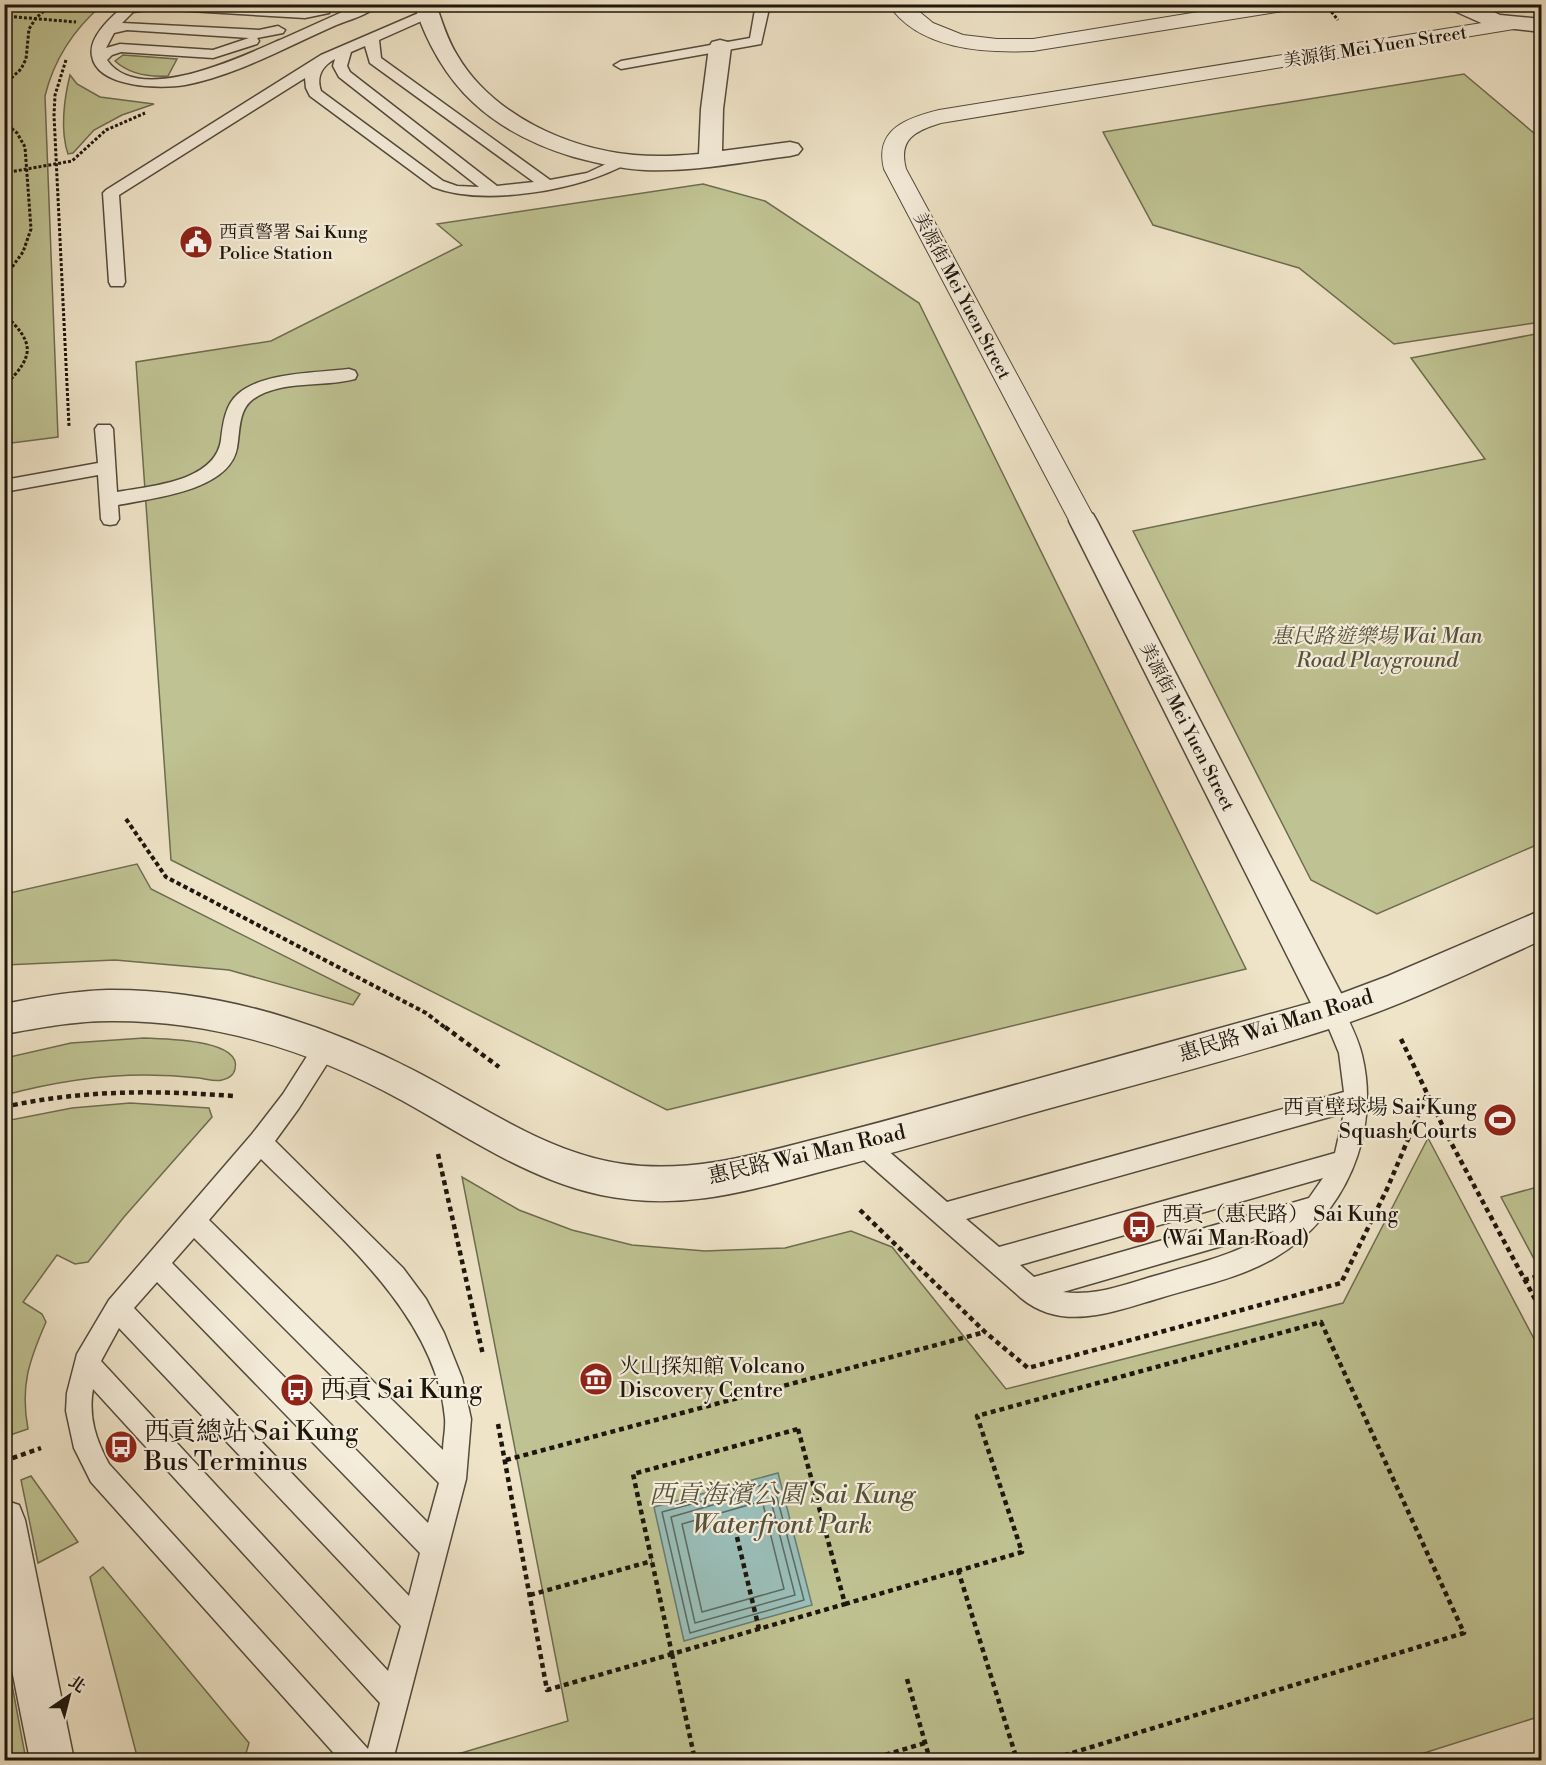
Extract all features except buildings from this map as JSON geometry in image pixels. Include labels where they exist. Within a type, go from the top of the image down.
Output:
[{"type":"street","points":[[898,4],[923,26],[940,34],[961,41],[1009,46],[1033,45],[1289,4]]},
{"type":"street","points":[[1458,4],[1479,15],[1513,24],[1542,26]]},
{"type":"street","points":[[427,9],[452,66],[467,86],[487,106],[513,124],[546,140],[582,152],[623,160],[655,163],[790,149]]},
{"type":"street","name":"美源街 Mei Yuen Street","points":[[1333,1012],[1083,521],[895,170],[891,152],[900,135],[923,121],[939,117],[1513,24]]},
{"type":"street","points":[[710,159],[712,109],[720,47]]},
{"type":"street","name":"惠民路 Wai Man Road","points":[[4,1019],[82,1005],[143,1004],[191,1010],[241,1020],[326,1046],[400,1081],[528,1150],[583,1173],[660,1185],[730,1178],[863,1144],[1333,1012],[1400,987],[1542,924]]},
{"type":"street","points":[[4,1520],[52,1761]]},
{"type":"lane","points":[[100,59],[107,52],[120,48],[221,53],[338,4]]},
{"type":"lane","points":[[324,10],[305,14],[156,6],[132,7],[99,42],[100,59],[106,67],[127,79],[159,83],[192,80],[209,75],[373,4]]},
{"type":"lane","points":[[621,65],[756,41],[763,4]]},
{"type":"lane","points":[[117,282],[111,193],[326,58],[372,38],[427,9]]},
{"type":"lane","points":[[108,30],[127,26],[252,33],[278,30]]},
{"type":"lane","points":[[372,38],[372,52],[375,60],[546,184]]},
{"type":"lane","points":[[345,50],[340,66],[344,74],[492,189]]},
{"type":"lane","points":[[326,58],[311,75],[310,84],[315,93],[438,184],[461,190],[546,184],[588,177],[623,160]]},
{"type":"lane","points":[[109,500],[180,486],[198,480],[215,468],[226,455],[235,408],[243,397],[255,390],[272,385],[349,375]]},
{"type":"lane","points":[[104,429],[110,519]]},
{"type":"lane","points":[[4,486],[106,468]]},
{"type":"lane","points":[[863,1144],[1030,1290],[1056,1304],[1077,1307],[1098,1304],[1246,1259],[1268,1249],[1296,1230],[1318,1207],[1330,1192],[1346,1161],[1354,1130],[1356,1099],[1352,1058],[1333,1012]]},
{"type":"lane","points":[[326,1046],[291,1101],[260,1142],[99,1334],[86,1363],[80,1391],[80,1421],[86,1448],[100,1473],[359,1761]]},
{"type":"lane","points":[[943,1214],[1356,1099]]},
{"type":"lane","points":[[260,1142],[394,1276],[417,1308],[435,1342],[448,1378],[458,1419],[453,1479],[379,1761]]},
{"type":"lane","points":[[996,1260],[1346,1161]]},
{"type":"lane","points":[[1030,1290],[1318,1207]]},
{"type":"lane","points":[[193,1221],[453,1479]]},
{"type":"lane","points":[[156,1264],[435,1549]]},
{"type":"lane","points":[[118,1309],[416,1622]]},
{"type":"lane","points":[[86,1363],[395,1699]]},
{"type":"path","points":[[4,8],[9,4]]},
{"type":"path","points":[[4,85],[21,69],[26,59],[29,29],[36,18],[52,4]]},
{"type":"path","points":[[4,16],[84,22]]},
{"type":"path","points":[[67,58],[55,95],[69,431]]},
{"type":"path","points":[[4,173],[77,159],[102,133],[149,111]]},
{"type":"path","points":[[4,122],[22,140],[27,169],[31,229],[29,241],[4,278]]},
{"type":"path","points":[[4,314],[21,331],[28,350],[24,363],[16,376],[4,386]]},
{"type":"path","points":[[126,819],[166,877],[426,1013],[499,1067]]},
{"type":"path","points":[[1536,996],[1541,1004]]},
{"type":"path","points":[[1401,1039],[1448,1137],[1542,1312]]},
{"type":"path","points":[[4,1107],[70,1094],[119,1090],[167,1090],[233,1096]]},
{"type":"path","points":[[438,1154],[483,1358]]},
{"type":"path","points":[[1524,1280],[1542,1275]]},
{"type":"path","points":[[496,1415],[547,1690],[1022,1552],[977,1416],[1321,1323],[1464,1633],[1049,1761]]},
{"type":"path","points":[[506,1460],[986,1332]]},
{"type":"path","points":[[695,1761],[633,1474],[798,1429],[844,1604]]},
{"type":"path","points":[[4,1461],[41,1448]]},
{"type":"path","points":[[737,1537],[759,1629]]},
{"type":"path","points":[[530,1595],[652,1561]]},
{"type":"path","points":[[958,1570],[1017,1761]]},
{"type":"path","points":[[907,1679],[930,1761]]},
{"type":"path","points":[[868,1761],[925,1743]]},
{"type":"green space","points":[[5,4],[102,5],[82,25],[66,46],[59,58],[45,96],[58,437],[4,444]]},
{"type":"green space","points":[[123,55],[177,59],[168,76],[154,76],[133,72],[115,61]]},
{"type":"green space","points":[[1464,74],[1541,139],[1541,322],[1394,344],[1299,268],[1153,225],[1103,132]]},
{"type":"green space","points":[[70,75],[77,84],[100,97],[154,104],[122,115],[94,130],[73,153],[68,154],[64,135],[64,115]]},
{"type":"green space","points":[[703,184],[765,201],[919,303],[1246,969],[667,1110],[171,860],[136,362],[271,341],[462,245],[437,224]]},
{"type":"green space","name":"惠民路遊樂場 Wai Man Road Playground","points":[[1541,333],[1541,843],[1377,914],[1311,880],[1133,531],[1485,459],[1411,358]]},
{"type":"green space","points":[[137,864],[151,889],[360,994],[353,1005],[229,970],[115,960],[5,965],[5,894]]},
{"type":"green space","points":[[144,1038],[183,1040],[214,1046],[227,1052],[234,1059],[235,1069],[228,1078],[217,1081],[186,1077],[127,1075],[56,1083],[5,1095],[5,1058],[71,1043]]},
{"type":"green space","points":[[130,1103],[209,1108],[212,1117],[124,1217],[88,1262],[75,1264],[57,1255],[23,1302],[42,1314],[46,1322],[28,1374],[25,1400],[28,1429],[10,1435],[4,1413],[5,1121],[72,1108]]},
{"type":"green space","name":"西貢海濱公園 Sai Kung Waterfront Park","points":[[1428,1138],[1541,1352],[1541,1716],[1402,1760],[450,1760],[451,1756],[568,1721],[462,1177],[519,1210],[572,1230],[632,1245],[705,1251],[785,1248],[851,1231],[892,1247],[1006,1389],[1343,1303]]},
{"type":"green space","points":[[1542,1186],[1541,1272],[1501,1197]]},
{"type":"green space","points":[[31,1476],[78,1542],[38,1563],[21,1480]]},
{"type":"green space","points":[[103,1567],[249,1743],[244,1760],[138,1760],[90,1577]]},
{"type":"green space","points":[[5,1647],[26,1760],[5,1760]]},
{"type":"water","points":[[778,1473],[812,1605],[684,1641],[654,1507]]},
{"type":"place","name":"西貢警署 Sai Kung Police Station","points":[[196,242]]},
{"type":"place","name":"西貢壁球場 Sai Kung Squash Courts","points":[[1500,1120]]},
{"type":"place","name":"西貢（惠民路） Sai Kung (Wai Man Road)","points":[[1139,1227]]},
{"type":"place","name":"火山探知館 Volcano Discovery Centre","points":[[596,1379]]},
{"type":"place","name":"西貢 Sai Kung","points":[[297,1390]]},
{"type":"place","name":"西貢總站 Sai Kung Bus Terminus","points":[[121,1447]]}]
